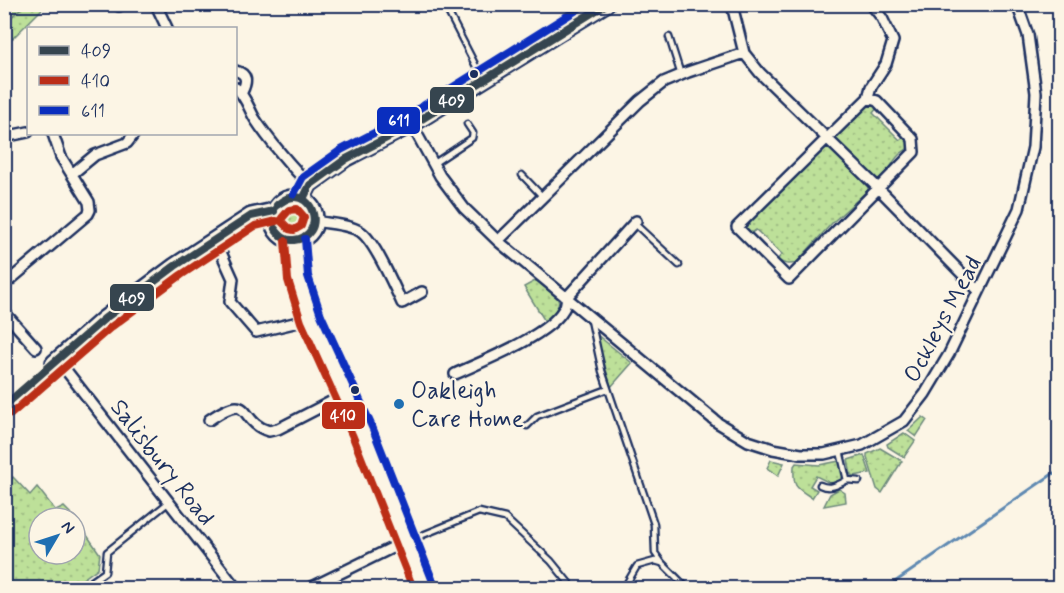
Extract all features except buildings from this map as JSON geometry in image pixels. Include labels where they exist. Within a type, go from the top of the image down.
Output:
[{"type":"main road","points":[[303,200],[310,185],[346,159],[412,125],[607,4]]},
{"type":"main road","points":[[56,362],[104,319],[175,266],[251,216],[274,211],[284,200],[292,198],[303,200],[312,207],[315,221],[308,235],[295,240],[285,239],[275,229],[274,211]]},
{"type":"main road","points":[[241,224],[275,229]]},
{"type":"main road","points":[[295,240],[298,278],[311,319],[346,394],[424,588]]},
{"type":"street","points":[[153,4],[157,7],[167,27]]},
{"type":"street","points":[[734,4],[733,9],[744,53],[760,73],[978,290]]},
{"type":"street","points":[[868,98],[877,101],[913,139],[914,152],[789,279],[737,226],[868,98],[871,87],[886,64],[893,40],[882,18],[871,4]]},
{"type":"street","name":"Ockleys Mead","points":[[412,125],[440,176],[464,208],[498,241],[718,423],[748,441],[773,449],[801,454],[840,451],[862,445],[904,421],[926,394],[949,354],[1019,209],[1033,147],[1036,93],[1028,35],[1017,4]]},
{"type":"street","points":[[498,241],[639,101],[664,82],[744,53]]},
{"type":"street","points":[[237,71],[246,78],[246,84],[239,90],[256,120],[299,175],[310,185]]},
{"type":"street","points":[[4,137],[27,132]]},
{"type":"street","points":[[4,285],[88,214],[89,202],[61,157],[53,135]]},
{"type":"street","points":[[72,174],[95,155],[127,143],[133,135]]},
{"type":"street","points":[[315,221],[352,228],[363,233],[372,245],[402,303],[422,292]]},
{"type":"street","points":[[455,374],[499,354],[553,323],[564,309],[567,297],[635,222]]},
{"type":"street","points":[[215,239],[233,279],[230,302],[256,332],[311,319]]},
{"type":"street","points":[[4,312],[36,348]]},
{"type":"street","name":"Salisbury Road","points":[[56,362],[236,588]]},
{"type":"street","points":[[209,420],[234,406],[243,410],[256,424],[269,431],[278,429],[346,394]]},
{"type":"street","points":[[310,588],[406,541]]},
{"type":"lane","points":[[444,4],[465,49],[484,81]]},
{"type":"lane","points":[[669,36],[681,75]]},
{"type":"lane","points":[[434,164],[472,138],[467,124]]},
{"type":"lane","points":[[522,175],[543,197]]},
{"type":"lane","points":[[635,222],[679,265]]},
{"type":"lane","points":[[591,318],[608,389],[654,524],[655,553],[687,588]]},
{"type":"lane","points":[[527,426],[537,416],[608,389]]},
{"type":"lane","points":[[840,451],[847,480]]},
{"type":"lane","points":[[820,485],[832,488],[847,480],[859,481]]},
{"type":"lane","points":[[82,588],[105,572],[107,552],[169,502]]},
{"type":"lane","points":[[406,541],[479,512],[505,518],[551,561],[573,588]]},
{"type":"lane","points":[[624,588],[637,566],[655,561],[662,563]]},
{"type":"green space","points":[[5,4],[24,4],[24,5],[5,23]]},
{"type":"green space","points":[[24,5],[46,5],[5,46],[5,23]]},
{"type":"green space","points":[[870,104],[878,107],[873,113],[900,140],[904,136],[910,146],[899,155],[884,176],[875,181],[833,139],[833,135],[863,105]]},
{"type":"green space","points":[[826,146],[840,156],[868,184],[868,190],[833,222],[796,263],[788,264],[777,260],[782,254],[756,230],[750,234],[746,223],[775,198]]},
{"type":"green space","points":[[293,204],[304,208],[308,219],[304,230],[293,234],[282,230],[278,219],[282,208]]},
{"type":"green space","points":[[537,280],[555,295],[559,303],[546,323],[524,287]]},
{"type":"green space","points":[[596,334],[632,363],[611,387]]},
{"type":"green space","points":[[923,417],[927,420],[916,437],[908,431]]},
{"type":"green space","points":[[904,433],[915,441],[904,457],[887,444]]},
{"type":"green space","points":[[880,448],[902,461],[882,493],[877,489],[867,457],[867,454]]},
{"type":"green space","points":[[864,455],[870,473],[851,475],[848,460]]},
{"type":"green space","points":[[771,460],[784,463],[778,476],[767,468]]},
{"type":"green space","points":[[840,461],[843,476],[841,480],[832,484],[816,476],[810,486],[817,490],[812,498],[796,486],[794,466],[796,463],[819,465]]},
{"type":"green space","points":[[13,477],[30,495],[37,487],[52,506],[27,506],[27,566],[87,566],[87,535],[100,554],[98,568],[70,588],[18,588],[5,576],[5,486]]},
{"type":"green space","points":[[839,489],[845,493],[846,502],[824,506],[830,494]]},
{"type":"waterway","points":[[886,588],[1060,469]]},
{"type":"transit line","name":"611","points":[[294,194],[303,177],[341,150],[407,116],[586,4]]},
{"type":"transit line","name":"409","points":[[303,199],[310,185],[346,159],[412,125],[606,4]]},
{"type":"transit line","name":"409","points":[[275,229],[288,240],[294,240],[304,237],[311,231],[314,223],[310,207],[298,197],[289,198],[277,205]]},
{"type":"transit line","name":"410","points":[[282,218],[289,210],[297,209],[304,217],[301,226],[294,230],[289,229],[282,222]]},
{"type":"transit line","name":"409","points":[[4,406],[104,319],[175,266],[251,216],[274,211]]},
{"type":"transit line","name":"410","points":[[11,414],[111,327],[181,275],[255,226],[276,221]]},
{"type":"transit line","name":"611","points":[[305,239],[308,276],[321,315],[373,429],[434,584]]},
{"type":"transit line","name":"410","points":[[285,241],[288,280],[301,322],[353,437],[413,588]]},
{"type":"place","name":"Oakleigh Care Home","points":[[399,404]]}]
